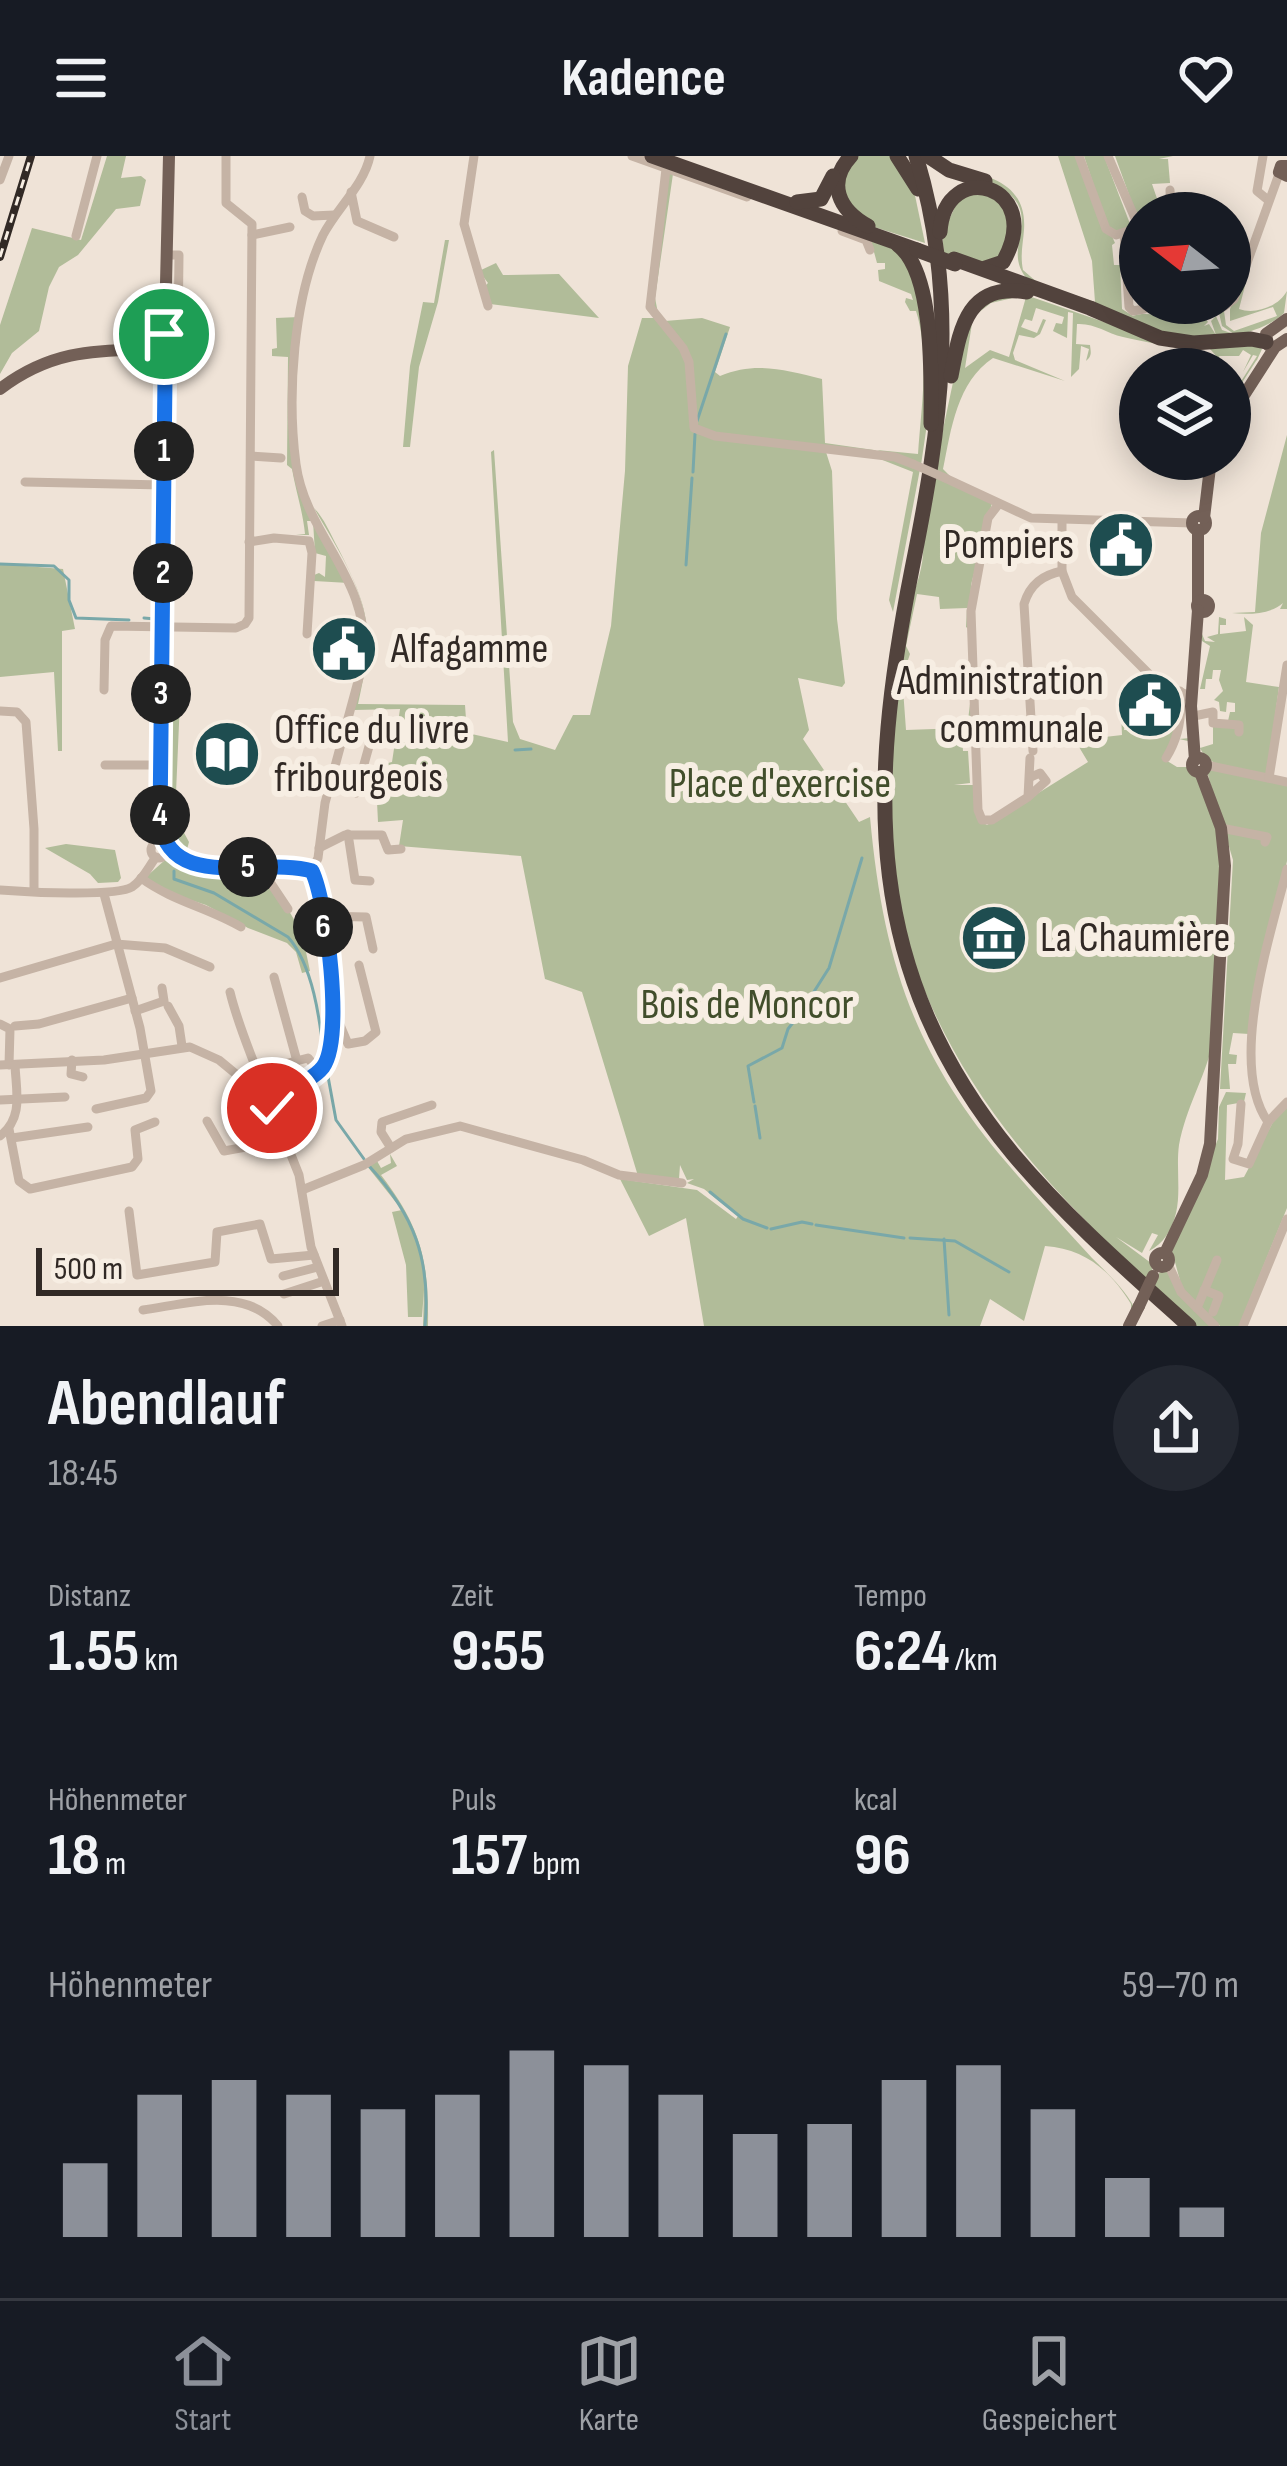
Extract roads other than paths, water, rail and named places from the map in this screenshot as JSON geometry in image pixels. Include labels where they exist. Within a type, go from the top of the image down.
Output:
[{"type":"highway","points":[[652,156],[679,161],[834,218]]},
{"type":"highway","points":[[797,202],[816,201],[847,156]]},
{"type":"highway","points":[[847,156],[838,176],[838,197],[850,215],[910,256],[921,293],[929,348],[932,448]]},
{"type":"highway","points":[[897,156],[922,199]]},
{"type":"highway","points":[[913,156],[950,264]]},
{"type":"highway","points":[[913,156],[938,317],[932,448]]},
{"type":"highway","points":[[928,156],[1010,197],[1020,220],[1015,256],[1009,268],[990,274]]},
{"type":"highway","points":[[679,161],[950,264],[990,274],[1171,341],[1277,336]]},
{"type":"highway","points":[[830,184],[834,218]]},
{"type":"highway","points":[[932,448],[944,366],[950,264],[943,212],[956,194],[979,187],[994,190],[1006,200],[1016,224],[1003,262],[990,274]]},
{"type":"highway","points":[[1015,256],[1022,276],[1040,292]]},
{"type":"highway","points":[[1040,292],[997,292],[981,300],[959,335],[890,653],[878,750],[878,848],[899,956],[935,1046],[986,1130],[1057,1211],[1184,1326]]},
{"type":"main road","points":[[0,388],[42,362],[86,350],[156,350],[166,326],[169,156]]},
{"type":"main road","points":[[1251,375],[1277,336]]},
{"type":"main road","points":[[1251,381],[1277,336]]},
{"type":"main road","points":[[1200,764],[1194,716],[1200,523],[1206,480]]},
{"type":"main road","points":[[1130,1326],[1197,1186],[1209,1148],[1226,870],[1221,828],[1200,764],[1188,691],[1201,606]]},
{"type":"street","points":[[1,172],[9,156]]},
{"type":"street","points":[[76,236],[98,156]]},
{"type":"street","points":[[104,690],[111,626],[245,625],[249,618],[253,235],[249,218],[226,203],[226,156]]},
{"type":"street","points":[[270,1102],[320,1070],[328,1055],[334,977],[312,871],[365,640],[357,595],[301,486],[295,454],[294,354],[310,272],[334,215],[366,171],[370,156]]},
{"type":"street","points":[[474,156],[464,224],[488,306]]},
{"type":"street","points":[[632,156],[679,161],[866,240],[870,249]]},
{"type":"street","points":[[1079,156],[1103,225],[1112,234],[1119,233]]},
{"type":"street","points":[[1108,156],[1123,192]]},
{"type":"street","points":[[1263,156],[1257,195],[1268,200]]},
{"type":"street","points":[[679,161],[650,307],[689,362],[694,428],[715,436],[895,457],[1035,519],[1200,523]]},
{"type":"street","points":[[1251,250],[1268,200],[1285,170]]},
{"type":"street","points":[[351,192],[357,221],[394,237]]},
{"type":"street","points":[[302,197],[310,215],[334,215]]},
{"type":"street","points":[[253,235],[290,227]]},
{"type":"street","points":[[167,256],[179,255],[178,336]]},
{"type":"street","points":[[0,890],[104,894],[128,889],[160,849],[165,377],[156,350]]},
{"type":"street","points":[[251,456],[280,458]]},
{"type":"street","points":[[25,482],[163,485]]},
{"type":"street","points":[[998,505],[988,518],[971,610],[980,817],[992,820],[1028,797],[1031,755],[1024,604],[1036,584],[1062,571]]},
{"type":"street","points":[[1062,520],[1062,571],[1077,603],[1160,685],[1188,691],[1178,733],[1166,758]]},
{"type":"street","points":[[249,542],[274,538],[309,542],[307,634]]},
{"type":"street","points":[[1269,778],[1287,665]]},
{"type":"street","points":[[0,711],[17,712],[26,722],[34,891]]},
{"type":"street","points":[[1194,716],[1213,712],[1213,723],[1239,725],[1238,732]]},
{"type":"street","points":[[356,793],[378,714]]},
{"type":"street","points":[[340,752],[365,759]]},
{"type":"street","points":[[1200,764],[1287,782]]},
{"type":"street","points":[[105,765],[160,765]]},
{"type":"street","points":[[1221,828],[1253,832],[1267,837],[1265,842]]},
{"type":"street","points":[[319,848],[348,835],[382,836],[388,850],[400,849]]},
{"type":"street","points":[[348,835],[354,879],[370,881]]},
{"type":"street","points":[[160,849],[212,867],[312,871]]},
{"type":"street","points":[[268,868],[270,882],[288,909]]},
{"type":"street","points":[[1268,1123],[1256,1099],[1250,1054],[1287,869]]},
{"type":"street","points":[[141,878],[163,894],[211,910],[241,927]]},
{"type":"street","points":[[95,1109],[149,1095],[135,1011],[104,894]]},
{"type":"street","points":[[321,916],[364,913],[374,949]]},
{"type":"street","points":[[0,978],[116,944],[166,948],[210,967]]},
{"type":"street","points":[[331,1023],[340,1025],[348,1044],[376,1032],[359,964]]},
{"type":"street","points":[[274,977],[297,1061]]},
{"type":"street","points":[[135,1011],[163,1002],[162,988]]},
{"type":"street","points":[[230,992],[256,1070],[310,1058],[320,1070]]},
{"type":"street","points":[[15,1026],[39,1024],[132,998]]},
{"type":"street","points":[[168,1006],[179,1026],[182,1046]]},
{"type":"street","points":[[0,1024],[9,1027],[8,1065],[17,1111],[7,1134],[19,1181],[34,1188],[136,1164],[135,1130],[155,1122]]},
{"type":"street","points":[[8,1065],[182,1046],[219,1060],[270,1102],[302,1190],[316,1261],[341,1323],[322,1326]]},
{"type":"street","points":[[72,1060],[71,1073],[83,1077]]},
{"type":"street","points":[[0,1100],[65,1097]]},
{"type":"street","points":[[1241,1104],[1233,1159],[1249,1164],[1268,1123],[1287,1102]]},
{"type":"street","points":[[392,1148],[380,1132],[382,1123],[432,1105]]},
{"type":"street","points":[[207,1121],[224,1151],[285,1140]]},
{"type":"street","points":[[302,1190],[361,1166],[412,1137],[467,1126],[619,1175],[682,1183]]},
{"type":"street","points":[[7,1134],[88,1127]]},
{"type":"street","points":[[130,1211],[137,1275],[215,1262],[217,1232],[260,1224],[272,1259],[316,1261]]},
{"type":"street","points":[[1243,1326],[1287,1219]]},
{"type":"street","points":[[283,1276],[316,1261]]},
{"type":"street","points":[[1197,1308],[1217,1261]]},
{"type":"street","points":[[1161,1265],[1215,1326]]},
{"type":"street","points":[[284,1294],[324,1281]]},
{"type":"street","points":[[1204,1291],[1219,1296],[1213,1312]]},
{"type":"street","points":[[143,1310],[224,1298],[268,1316],[278,1326]]},
{"type":"waterway","points":[[697,421],[726,334]]},
{"type":"waterway","points":[[693,472],[695,434]]},
{"type":"waterway","points":[[686,565],[692,478]]},
{"type":"waterway","points":[[0,564],[54,566],[69,580],[69,600],[76,618],[129,620]]},
{"type":"waterway","points":[[144,618],[155,619]]},
{"type":"waterway","points":[[169,643],[168,813],[182,851]]},
{"type":"waterway","points":[[515,750],[531,749]]},
{"type":"waterway","points":[[803,1009],[829,968],[862,858]]},
{"type":"waterway","points":[[174,871],[174,879],[214,893],[288,937],[309,978],[324,1057]]},
{"type":"waterway","points":[[754,1102],[748,1066],[782,1048],[798,1016]]},
{"type":"waterway","points":[[327,1071],[336,1120],[364,1159]]},
{"type":"waterway","points":[[755,1106],[760,1138]]},
{"type":"waterway","points":[[370,1167],[398,1203],[416,1240],[425,1280],[425,1326]]},
{"type":"waterway","points":[[710,1192],[743,1219],[767,1228]]},
{"type":"waterway","points":[[771,1229],[812,1224]]},
{"type":"waterway","points":[[816,1225],[904,1238]]},
{"type":"waterway","points":[[910,1238],[955,1241],[1009,1272]]},
{"type":"waterway","points":[[944,1239],[949,1315]]},
{"type":"railway","points":[[0,257],[31,156]]},
{"type":"place","name":"Pompiers","points":[[1121,545]]},
{"type":"place","name":"Alfagamme","points":[[344,649]]},
{"type":"place","name":"Administration communale","points":[[1150,705]]},
{"type":"place","name":"Office du livre fribourgeois","points":[[227,754]]},
{"type":"place","name":"La Chaumière","points":[[994,938]]},
{"type":"park label","name":"Place d'exercise","points":[[780,784]]},
{"type":"park label","name":"Bois de Moncor","points":[[747,1005]]}]
